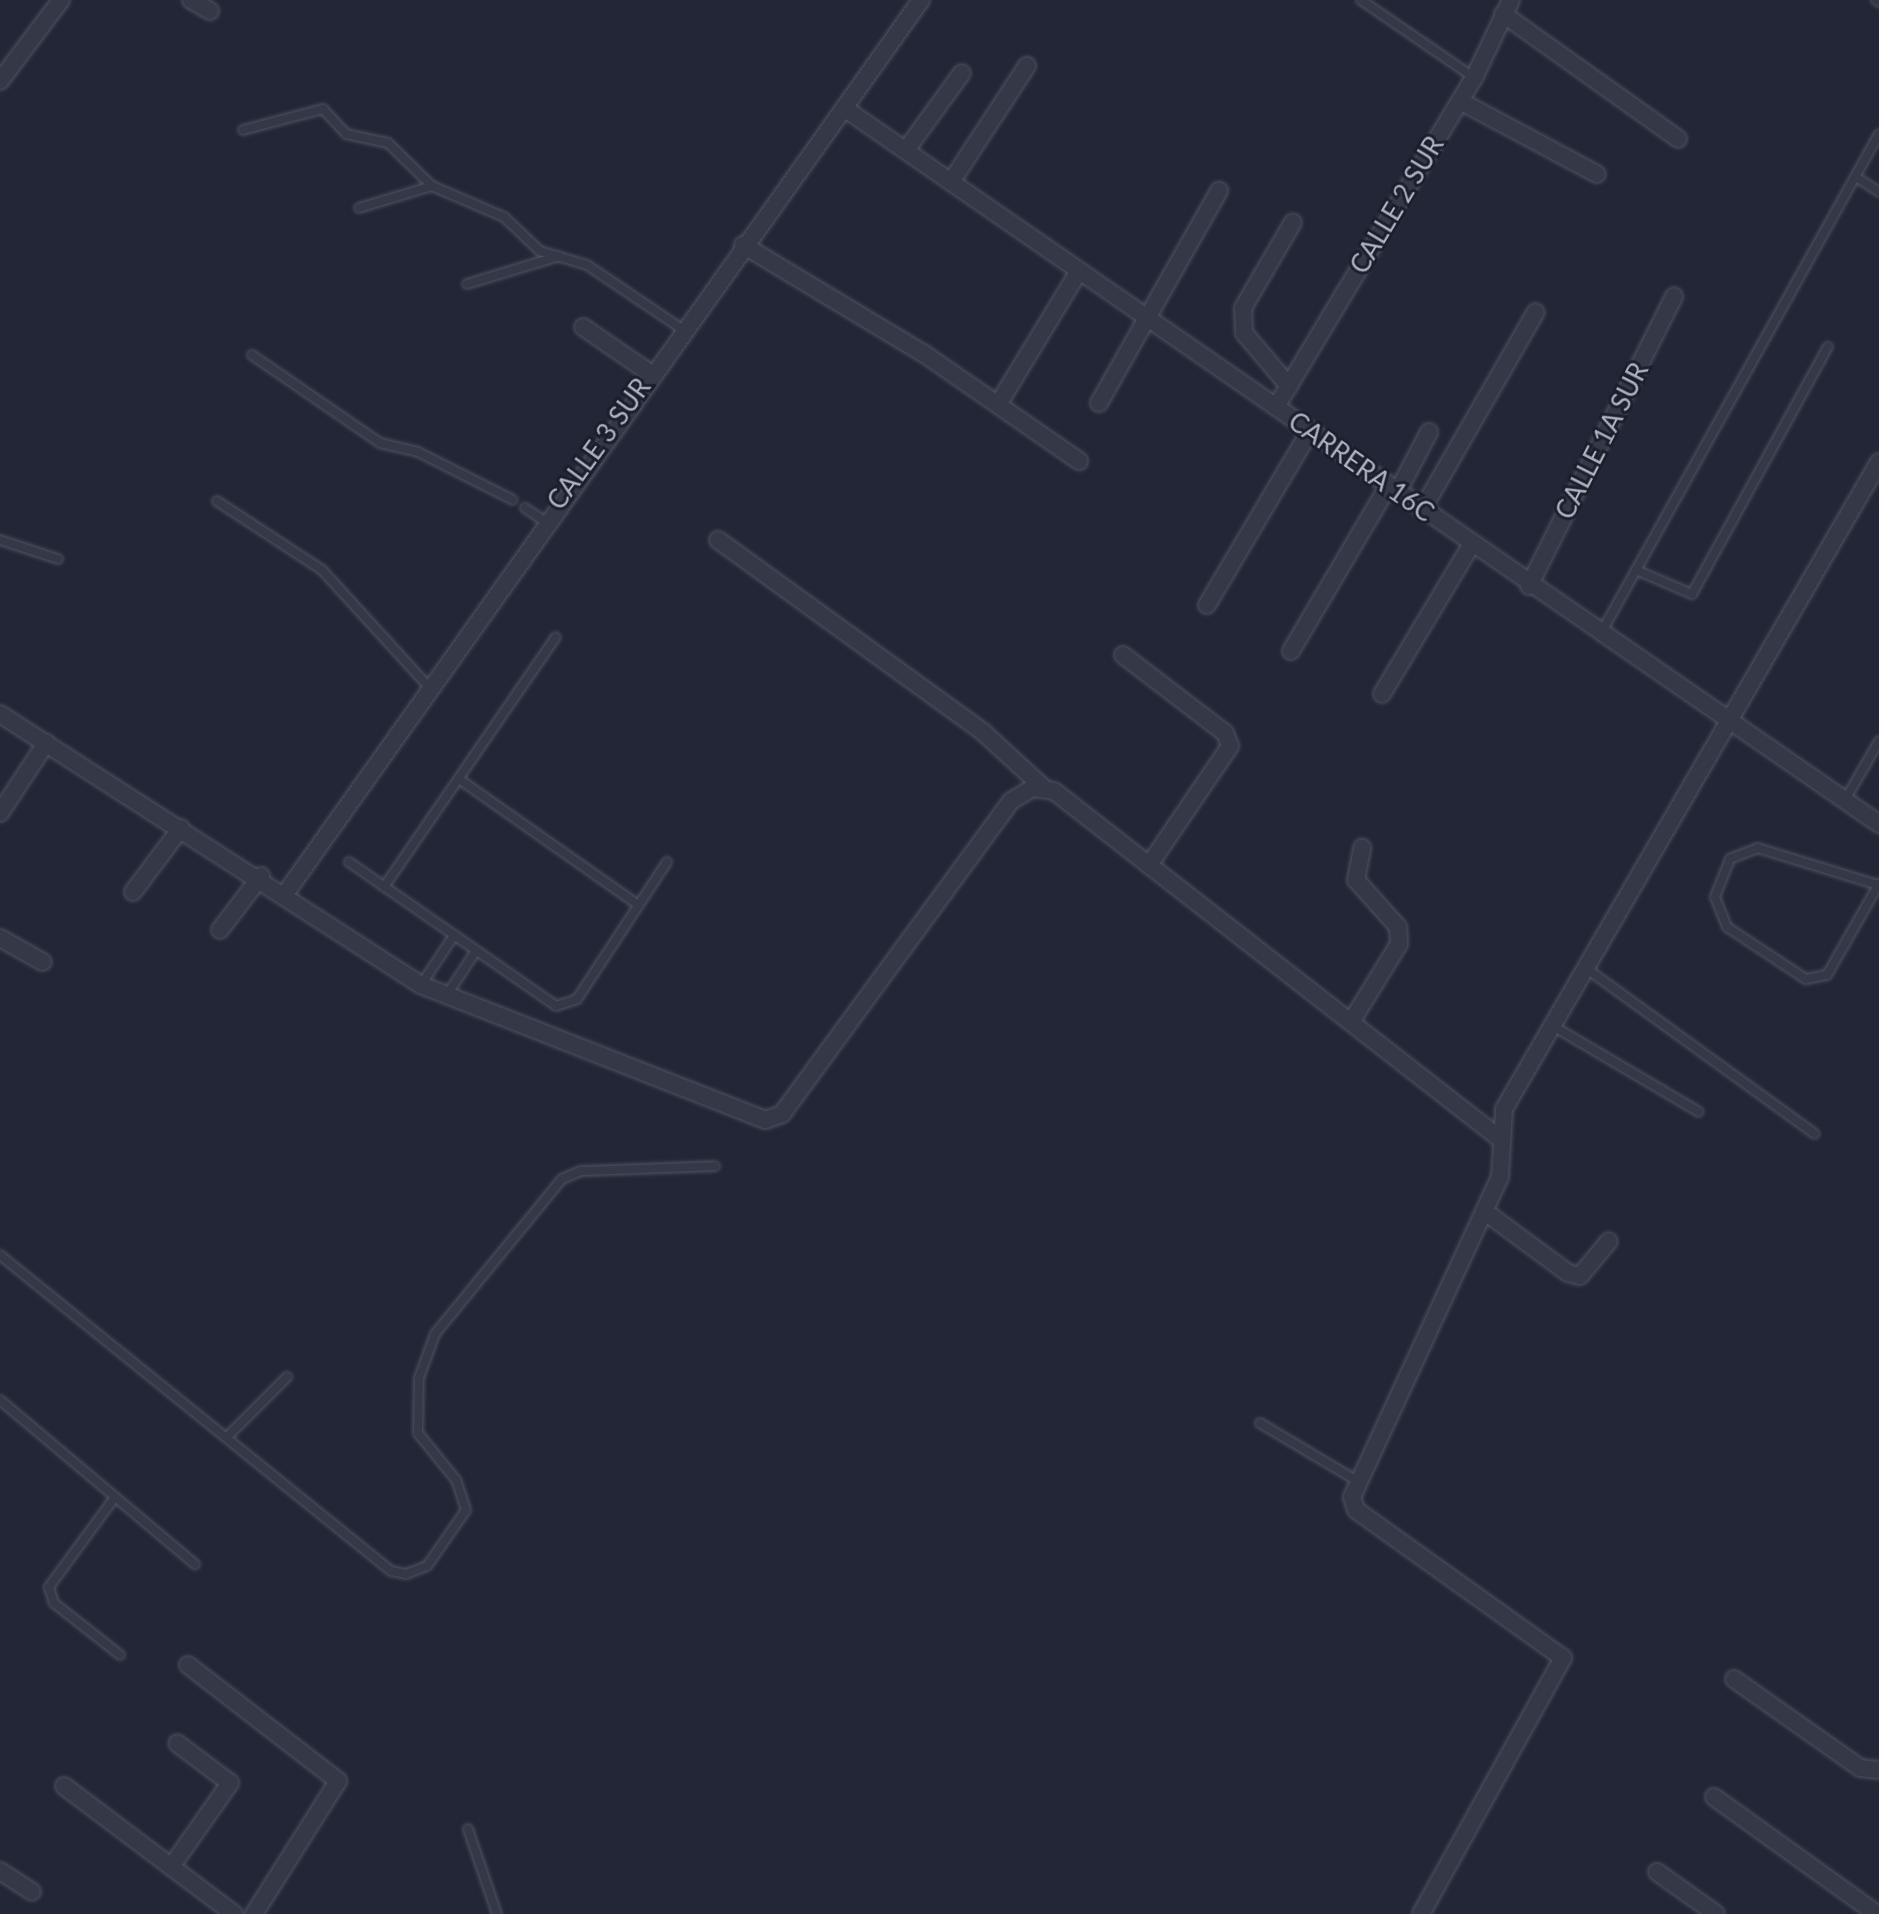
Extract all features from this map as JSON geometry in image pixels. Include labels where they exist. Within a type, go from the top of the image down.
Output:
[{"type":"street","points":[[0,81],[61,0]]},
{"type":"street","points":[[191,0],[210,11]]},
{"type":"street","name":"CALLE 3 SUR","points":[[285,894],[544,521],[921,0]]},
{"type":"street","points":[[1507,7],[1678,139]]},
{"type":"street","name":"CALLE 2 SUR","points":[[1276,407],[1474,78],[1507,7]]},
{"type":"street","points":[[951,182],[1027,66]]},
{"type":"street","points":[[906,150],[962,73]]},
{"type":"street","points":[[1460,101],[1597,174]]},
{"type":"street","name":"CARRERA 16C","points":[[844,108],[1600,636],[1879,824]]},
{"type":"street","points":[[1099,403],[1144,316],[1219,191]]},
{"type":"street","points":[[1289,386],[1244,333],[1243,308],[1293,222]]},
{"type":"street","points":[[743,245],[999,403],[1079,461]]},
{"type":"street","points":[[999,403],[1079,271]]},
{"type":"street","name":"CALLE 1A SUR","points":[[1529,586],[1674,296]]},
{"type":"street","points":[[1422,510],[1536,312]]},
{"type":"street","points":[[583,327],[650,373]]},
{"type":"street","points":[[1207,605],[1310,431]]},
{"type":"street","points":[[1291,651],[1429,432]]},
{"type":"street","points":[[1421,1914],[1563,1658],[1352,1503],[1500,1177],[1498,1137],[1504,1109],[1879,462]]},
{"type":"street","points":[[718,540],[983,732],[1044,788],[1149,865],[1498,1137]]},
{"type":"street","points":[[1382,694],[1471,545]]},
{"type":"street","points":[[1123,655],[1225,733],[1230,746],[1149,865]]},
{"type":"street","points":[[0,714],[261,876],[421,985],[775,1119],[1011,801],[1044,788]]},
{"type":"street","points":[[0,813],[46,743]]},
{"type":"street","points":[[133,892],[181,828]]},
{"type":"street","points":[[1351,1022],[1399,944],[1398,927],[1356,880],[1362,848]]},
{"type":"street","points":[[220,930],[261,876]]},
{"type":"street","points":[[0,938],[43,962]]},
{"type":"street","points":[[1484,1211],[1568,1273],[1580,1276],[1609,1241]]},
{"type":"street","points":[[188,1665],[338,1781],[254,1914]]},
{"type":"street","points":[[1734,1679],[1860,1768],[1879,1770]]},
{"type":"street","points":[[171,1867],[230,1783],[177,1743]]},
{"type":"street","points":[[64,1786],[234,1914]]},
{"type":"street","points":[[1714,1797],[1877,1914]]},
{"type":"street","points":[[0,1871],[32,1892]]},
{"type":"street","points":[[1657,1872],[1716,1914]]},
{"type":"lane","points":[[1361,0],[1474,78]]},
{"type":"lane","points":[[243,130],[323,109],[346,134],[388,143],[432,186],[504,217],[540,251],[587,265],[682,329]]},
{"type":"lane","points":[[1600,636],[1879,134]]},
{"type":"lane","points":[[1856,177],[1879,192]]},
{"type":"lane","points":[[359,208],[432,186]]},
{"type":"lane","points":[[467,284],[560,256]]},
{"type":"lane","points":[[1636,570],[1692,594],[1828,347]]},
{"type":"lane","points":[[252,355],[380,443],[418,452],[513,500]]},
{"type":"lane","points":[[217,501],[322,570],[429,687]]},
{"type":"lane","points":[[525,508],[544,521]]},
{"type":"lane","points":[[0,540],[58,559]]},
{"type":"lane","points":[[384,887],[556,637]]},
{"type":"lane","points":[[1845,800],[1879,741]]},
{"type":"lane","points":[[459,779],[638,905]]},
{"type":"lane","points":[[1758,848],[1878,885],[1827,975],[1806,979],[1727,927],[1715,897],[1730,859],[1758,848]]},
{"type":"lane","points":[[349,862],[549,1004],[564,1005],[577,999],[667,862]]},
{"type":"lane","points":[[421,985],[453,937]]},
{"type":"lane","points":[[446,996],[475,952]]},
{"type":"lane","points":[[1587,969],[1815,1134]]},
{"type":"lane","points":[[1552,1025],[1699,1112]]},
{"type":"lane","points":[[0,1255],[391,1571],[427,1566],[466,1510],[456,1480],[418,1433],[419,1378],[435,1334],[562,1179],[581,1171],[715,1166]]},
{"type":"lane","points":[[227,1437],[287,1377]]},
{"type":"lane","points":[[0,1400],[195,1564]]},
{"type":"lane","points":[[1260,1423],[1359,1482]]},
{"type":"lane","points":[[115,1497],[49,1587],[54,1603],[120,1655]]},
{"type":"lane","points":[[468,1829],[497,1914]]}]
